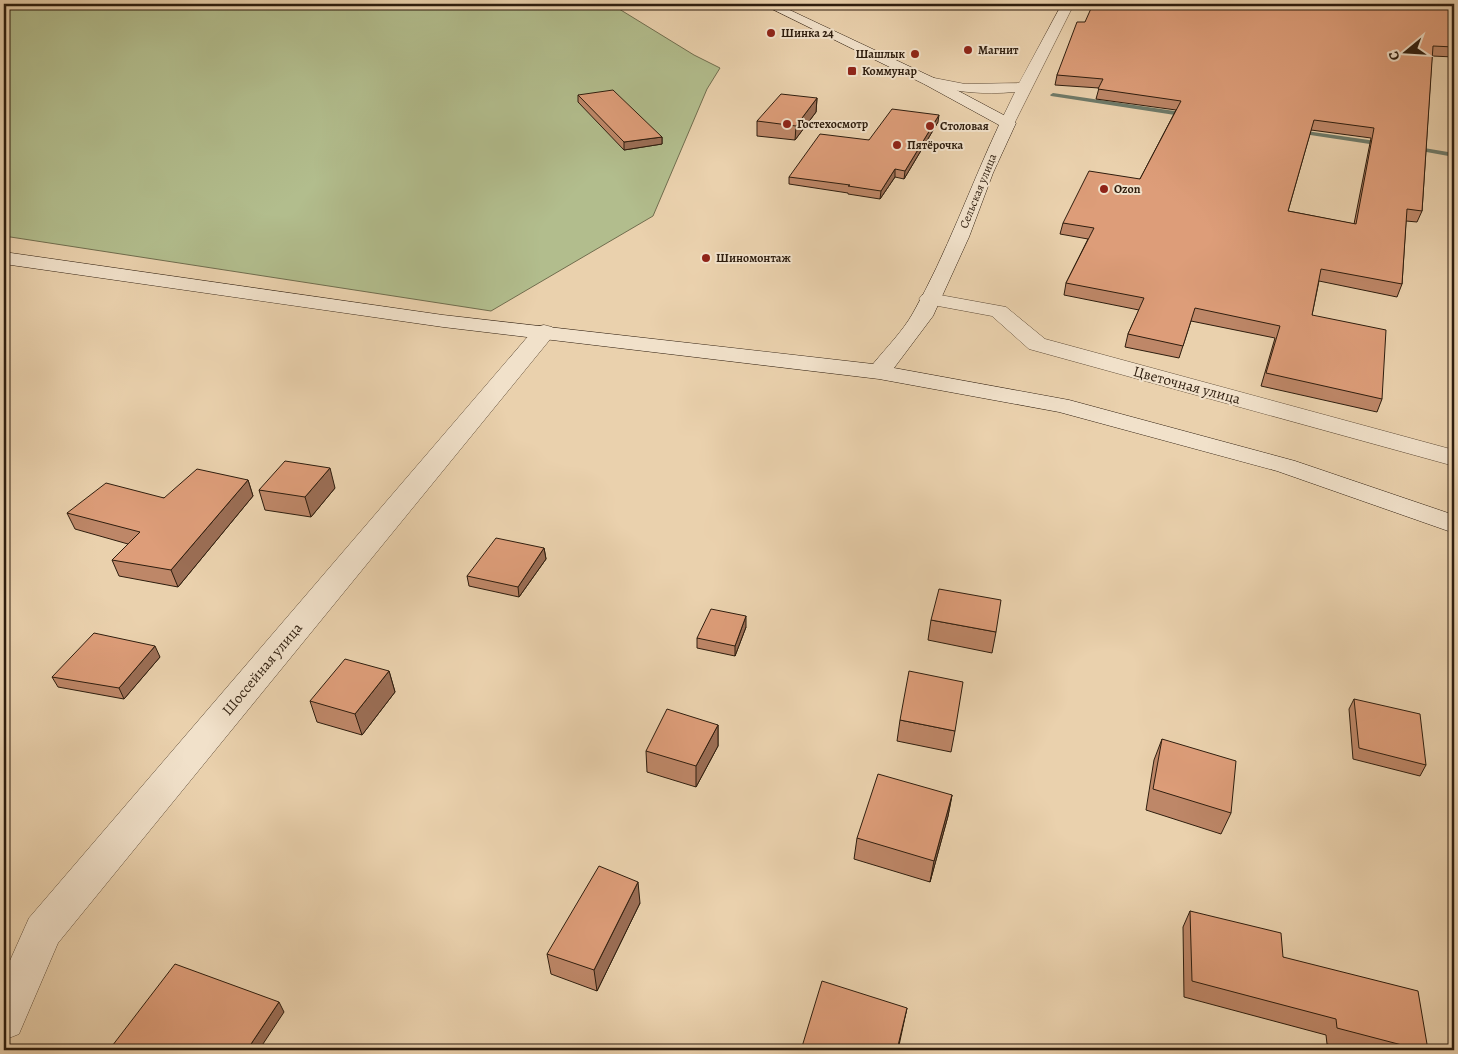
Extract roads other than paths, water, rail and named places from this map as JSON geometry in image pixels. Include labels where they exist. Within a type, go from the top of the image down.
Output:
[{"type":"main road","points":[[768,4],[929,81],[1008,122]]},
{"type":"main road","name":"Сельская улица","points":[[879,372],[922,316],[960,237],[984,173],[1024,87],[1064,16],[1068,4]]},
{"type":"main road","points":[[929,81],[965,90],[1024,87]]},
{"type":"main road","points":[[4,258],[443,321],[879,372],[1061,405],[1286,466],[1454,524]]},
{"type":"main road","name":"Цветочная улица","points":[[929,299],[999,311],[1037,344],[1454,458]]},
{"type":"main road","name":"Шоссейная улица","points":[[4,1020],[43,931],[544,332]]},
{"type":"waterway","points":[[1053,95],[1188,115]]},
{"type":"waterway","points":[[1299,132],[1383,144]]},
{"type":"waterway","points":[[1412,148],[1454,155]]},
{"type":"place","name":"Шинка 24","points":[[771,33]]},
{"type":"place","name":"Магнит","points":[[968,50]]},
{"type":"place","name":"Шашлык","points":[[915,54]]},
{"type":"place","name":"Коммунар","points":[[852,71]]},
{"type":"place","name":"Гостехосмотр","points":[[787,124]]},
{"type":"place","name":"Столовая","points":[[930,126]]},
{"type":"place","name":"Пятёрочка","points":[[897,145]]},
{"type":"place","name":"Ozon","points":[[1104,189]]},
{"type":"place","name":"Шиномонтаж","points":[[706,258]]}]
